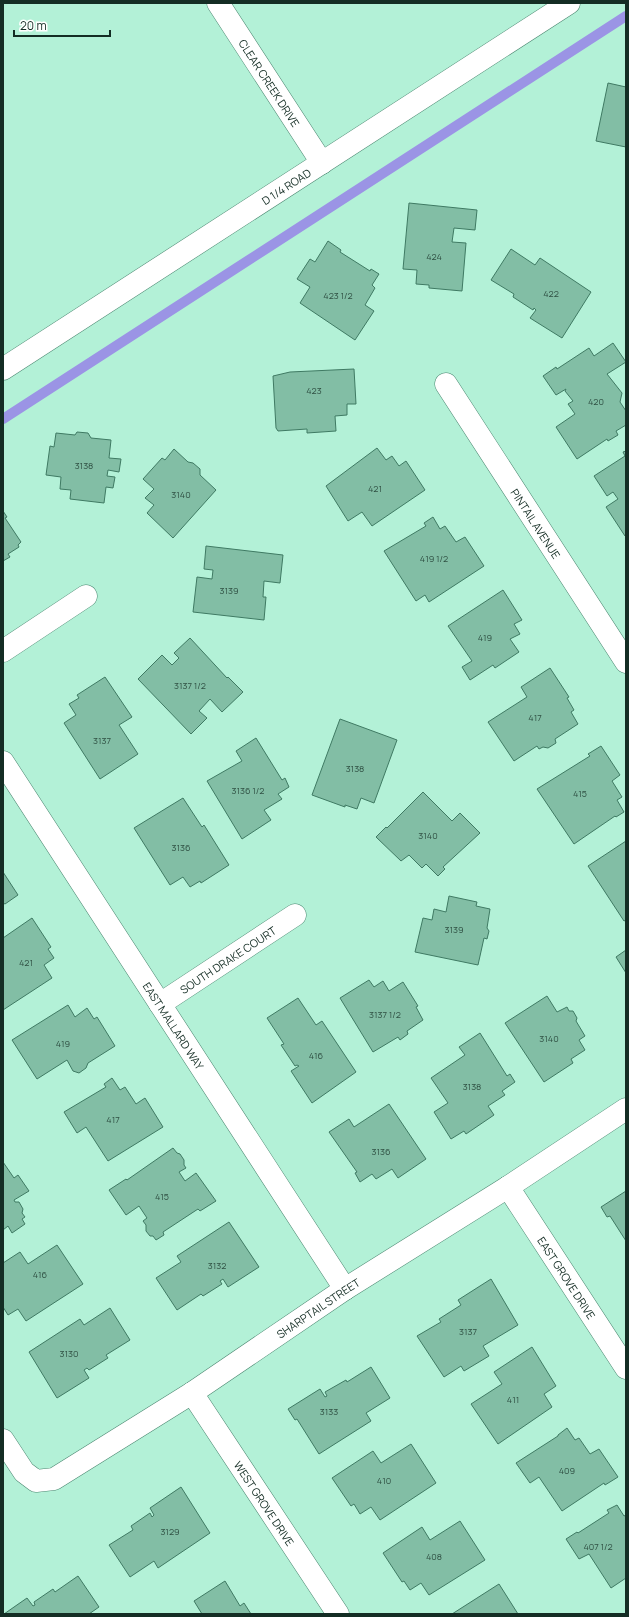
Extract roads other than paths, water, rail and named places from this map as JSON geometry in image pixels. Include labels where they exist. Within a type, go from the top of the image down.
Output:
[{"type":"street","name":"CLEAR CREEK DRIVE","points":[[218,3],[322,162]]},
{"type":"street","name":"D 1/4 ROAD","points":[[3,369],[569,3]]},
{"type":"street","name":"PINTAIL AVENUE","points":[[446,384],[626,662]]},
{"type":"street","points":[[3,651],[86,596]]},
{"type":"street","name":"EAST MALLARD WAY","points":[[3,762],[345,1289]]},
{"type":"street","name":"SOUTH DRAKE COURT","points":[[160,1004],[294,915]]},
{"type":"street","name":"SHARPTAIL STREET","points":[[8,1448],[24,1472],[36,1481],[54,1479],[192,1393],[345,1289],[508,1187],[626,1109]]},
{"type":"street","name":"EAST GROVE DRIVE","points":[[508,1187],[626,1368]]},
{"type":"street","name":"WEST GROVE DRIVE","points":[[192,1393],[338,1614]]},
{"type":"waterway","points":[[3,419],[626,16]]}]
